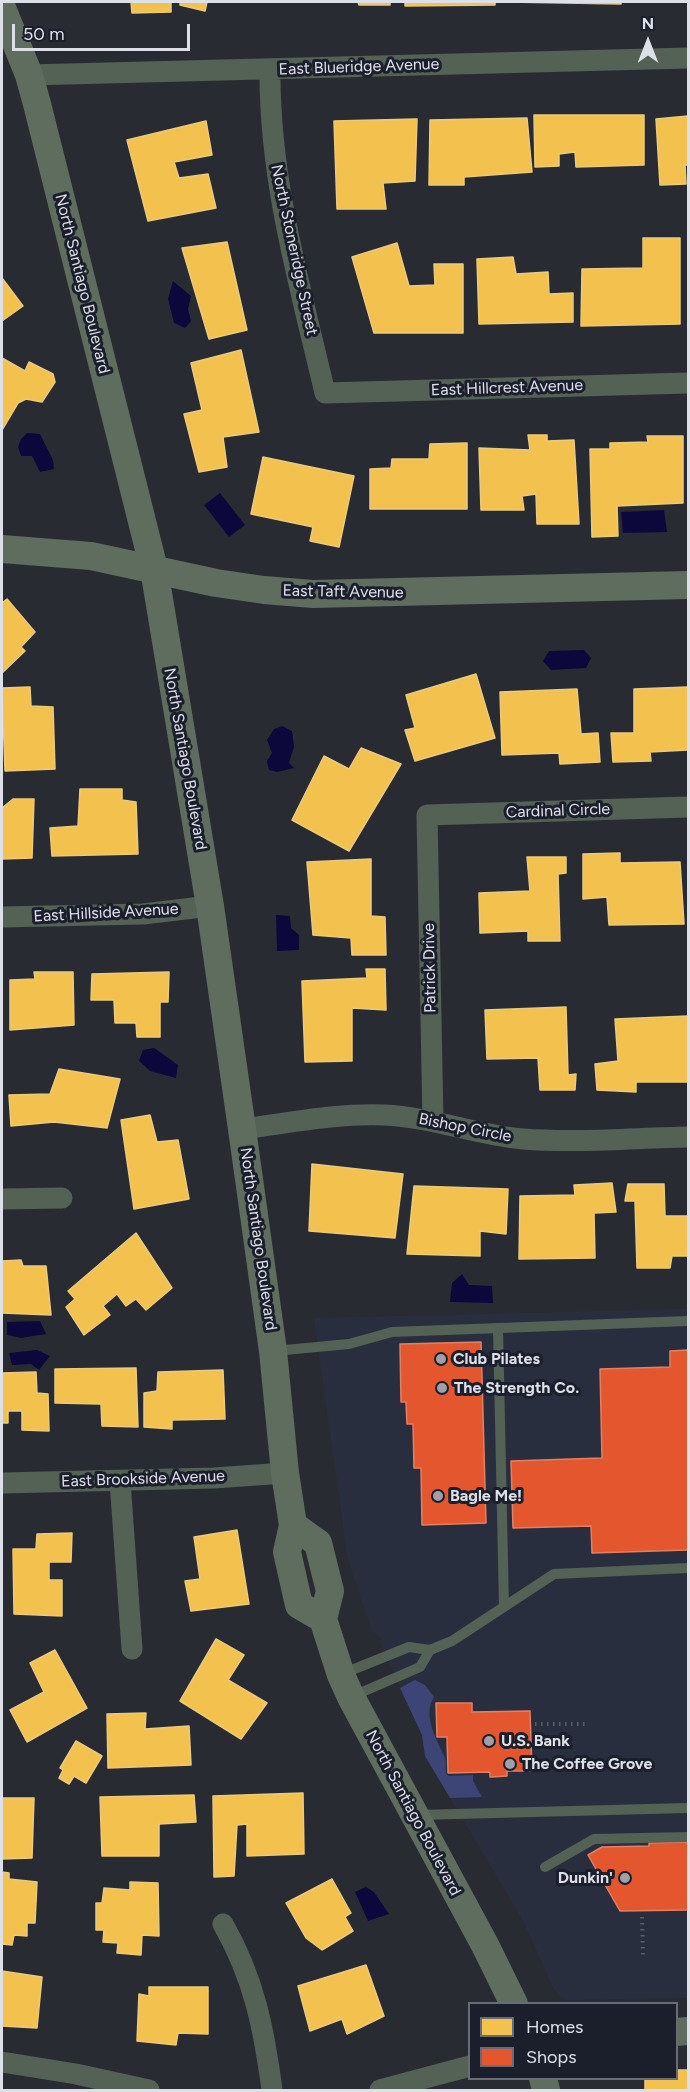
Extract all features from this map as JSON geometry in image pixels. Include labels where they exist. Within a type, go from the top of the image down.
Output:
[{"type":"main road","name":"North Santiago Boulevard","points":[[2,8],[29,75],[154,569],[210,906],[242,1129],[273,1351],[285,1473],[293,1525],[287,1552],[299,1605],[323,1619],[346,1686],[513,2002]]},
{"type":"main road","name":"East Taft Avenue","points":[[2,549],[91,556],[264,590],[313,594],[688,585]]},
{"type":"street","name":"East Blueridge Avenue","points":[[29,75],[688,58]]},
{"type":"street","name":"North Stoneridge Street","points":[[270,69],[275,166],[284,217],[325,393]]},
{"type":"street","name":"East Hillcrest Avenue","points":[[325,393],[688,383]]},
{"type":"street","name":"Cardinal Circle","points":[[427,815],[688,807]]},
{"type":"street","name":"Patrick Drive","points":[[427,815],[434,1121]]},
{"type":"street","name":"East Hillside Avenue","points":[[2,917],[143,914],[210,906]]},
{"type":"street","name":"Bishop Circle","points":[[242,1129],[356,1115],[408,1116],[494,1136],[525,1139],[688,1137]]},
{"type":"street","points":[[2,1199],[62,1198]]},
{"type":"street","name":"East Brookside Avenue","points":[[2,1483],[120,1481],[285,1473]]},
{"type":"street","points":[[120,1481],[132,1649]]},
{"type":"street","points":[[223,1924],[251,1982],[266,2041],[272,2091]]},
{"type":"street","points":[[2,2061],[76,2074],[149,2091]]},
{"type":"street","points":[[380,2091],[468,2067]]},
{"type":"lane","points":[[273,1351],[349,1344],[392,1332],[688,1321]]},
{"type":"lane","points":[[498,1328],[504,1607]]},
{"type":"lane","points":[[346,1686],[409,1647],[429,1650],[452,1641],[554,1574],[688,1568]]},
{"type":"lane","points":[[346,1686],[420,1667],[429,1650]]},
{"type":"lane","points":[[414,1815],[688,1808]]},
{"type":"lane","points":[[545,1867],[594,1839],[688,1837]]},
{"type":"path","points":[[535,1724],[586,1724]]},
{"type":"path","points":[[642,1917],[643,1954]]},
{"type":"shaded area","points":[[173,281],[191,296],[188,309],[191,321],[185,328],[174,323],[168,299]]},
{"type":"shaded area","points":[[27,433],[40,434],[53,460],[54,469],[40,472],[32,456],[21,456],[18,447],[21,439]]},
{"type":"shaded area","points":[[220,493],[245,525],[229,537],[204,505]]},
{"type":"shaded area","points":[[664,510],[667,532],[623,533],[621,512]]},
{"type":"shaded area","points":[[584,650],[591,658],[586,668],[551,670],[543,661],[549,651]]},
{"type":"shaded area","points":[[282,726],[292,731],[294,747],[289,763],[294,768],[277,772],[269,770],[267,761],[272,753],[267,740],[274,729]]},
{"type":"shaded area","points":[[276,915],[290,916],[291,928],[299,935],[299,950],[277,951]]},
{"type":"shaded area","points":[[154,1048],[178,1065],[176,1078],[150,1071],[139,1061],[143,1050]]},
{"type":"shaded area","points":[[462,1274],[469,1285],[492,1286],[493,1303],[450,1302],[452,1283]]},
{"type":"shaded area","points":[[688,1309],[688,1998],[565,2000],[554,1989],[522,1919],[425,1756],[422,1735],[380,1642],[381,1638],[372,1631],[347,1555],[314,1318]]},
{"type":"shaded area","points":[[40,1321],[46,1334],[21,1338],[7,1335],[7,1322]]},
{"type":"shaded area","points":[[37,1350],[50,1356],[39,1370],[31,1364],[12,1365],[9,1353]]},
{"type":"shaded area","points":[[415,1680],[425,1685],[434,1697],[430,1719],[445,1758],[446,1774],[449,1776],[473,1775],[473,1781],[482,1797],[450,1798],[425,1756],[422,1735],[400,1688]]},
{"type":"shaded area","points":[[366,1887],[374,1892],[389,1914],[368,1921],[355,1892]]},
{"type":"building: Homes","points":[[131,2],[171,2],[171,12],[132,13]]},
{"type":"building: Homes","points":[[180,2],[207,2],[205,11],[180,5]]},
{"type":"building: Homes","points":[[358,2],[390,2],[390,5],[359,5]]},
{"type":"building: Homes","points":[[405,2],[495,2],[495,5],[405,6]]},
{"type":"building: Homes","points":[[507,2],[621,2],[621,4]]},
{"type":"building: Homes","points":[[534,115],[644,115],[644,165],[576,167],[575,152],[559,154],[559,166],[535,167]]},
{"type":"building: Homes","points":[[688,116],[686,184],[660,185],[656,119]]},
{"type":"building: Homes","points":[[527,118],[532,172],[464,177],[464,185],[429,185],[430,120]]},
{"type":"building: Homes","points":[[417,119],[415,181],[383,183],[386,209],[337,209],[334,121]]},
{"type":"building: Homes","points":[[206,121],[212,155],[174,162],[179,178],[208,174],[216,208],[148,221],[127,140]]},
{"type":"building: Homes","points":[[643,238],[680,238],[680,324],[581,326],[582,269],[643,268]]},
{"type":"building: Homes","points":[[227,242],[247,330],[209,339],[182,248]]},
{"type":"building: Homes","points":[[397,243],[409,286],[435,285],[434,264],[463,264],[463,333],[374,333],[352,257]]},
{"type":"building: Homes","points":[[513,257],[516,274],[548,272],[549,294],[573,293],[573,322],[479,324],[477,259]]},
{"type":"building: Homes","points":[[2,278],[23,306],[2,321]]},
{"type":"building: Homes","points":[[241,350],[259,432],[223,437],[227,467],[199,472],[184,414],[202,410],[191,363]]},
{"type":"building: Homes","points":[[2,358],[25,371],[29,362],[53,374],[55,382],[42,402],[26,399],[18,403],[2,430]]},
{"type":"building: Homes","points":[[528,435],[547,435],[547,441],[574,440],[579,524],[537,524],[536,494],[522,496],[524,510],[481,510],[479,448],[530,450]]},
{"type":"building: Homes","points":[[647,436],[683,436],[683,503],[617,506],[618,536],[592,537],[590,449],[610,449],[610,443],[648,442]]},
{"type":"building: Homes","points":[[467,443],[467,509],[370,509],[370,469],[391,468],[392,459],[429,459],[430,444]]},
{"type":"building: Homes","points":[[263,457],[354,476],[339,547],[310,541],[313,527],[251,514]]},
{"type":"building: Homes","points":[[7,599],[35,632],[21,647],[25,651],[2,673],[2,603]]},
{"type":"building: Homes","points":[[476,674],[495,738],[415,761],[405,730],[415,728],[406,695]]},
{"type":"building: Homes","points":[[30,687],[31,706],[53,707],[55,769],[5,771],[2,688]]},
{"type":"building: Homes","points":[[688,687],[688,750],[650,752],[651,761],[613,762],[611,733],[634,733],[634,689]]},
{"type":"building: Homes","points":[[577,689],[581,734],[598,733],[600,762],[560,764],[559,753],[502,755],[500,692]]},
{"type":"building: Homes","points":[[361,748],[401,764],[349,851],[292,820],[324,756],[349,769]]},
{"type":"building: Homes","points":[[80,789],[122,789],[122,800],[136,802],[138,854],[52,856],[50,828],[78,826]]},
{"type":"building: Homes","points":[[13,799],[34,799],[32,858],[2,859],[2,808]]},
{"type":"building: Homes","points":[[620,853],[620,863],[680,862],[684,924],[609,925],[607,897],[583,899],[583,854]]},
{"type":"building: Homes","points":[[527,857],[566,857],[566,873],[558,874],[560,941],[528,941],[528,931],[480,933],[479,893],[530,891]]},
{"type":"building: Homes","points":[[371,859],[371,916],[385,917],[386,955],[352,955],[351,938],[313,935],[307,862]]},
{"type":"building: Homes","points":[[366,969],[385,969],[386,1010],[352,1008],[352,1061],[305,1062],[302,981],[367,978]]},
{"type":"building: Homes","points":[[34,972],[73,972],[74,1025],[10,1030],[10,980],[35,979]]},
{"type":"building: Homes","points":[[169,972],[168,1002],[160,1002],[160,1037],[137,1037],[136,1023],[115,1023],[114,1000],[91,1000],[92,974]]},
{"type":"building: Homes","points":[[566,1007],[568,1075],[576,1074],[575,1090],[540,1090],[538,1058],[487,1059],[485,1010]]},
{"type":"building: Homes","points":[[688,1016],[688,1082],[636,1082],[636,1092],[597,1090],[595,1064],[618,1061],[615,1019]]},
{"type":"building: Homes","points":[[59,1069],[120,1079],[107,1128],[54,1122],[11,1126],[9,1095],[50,1094]]},
{"type":"building: Homes","points":[[150,1115],[157,1142],[178,1140],[189,1199],[134,1209],[121,1120]]},
{"type":"building: Homes","points":[[312,1164],[403,1174],[395,1238],[309,1231]]},
{"type":"building: Homes","points":[[612,1183],[616,1212],[594,1213],[595,1258],[519,1259],[520,1196],[575,1195],[574,1185]]},
{"type":"building: Homes","points":[[628,1184],[664,1184],[665,1216],[688,1216],[688,1256],[672,1256],[670,1268],[637,1268],[635,1201],[625,1201]]},
{"type":"building: Homes","points":[[414,1186],[508,1189],[506,1234],[480,1231],[480,1256],[407,1254]]},
{"type":"building: Homes","points":[[136,1233],[172,1288],[146,1310],[136,1299],[126,1306],[117,1294],[103,1306],[110,1315],[84,1335],[66,1307],[75,1299],[68,1291]]},
{"type":"building: Homes","points":[[21,1260],[23,1266],[46,1266],[51,1315],[2,1313],[2,1261]]},
{"type":"building: Homes","points":[[136,1368],[138,1427],[102,1426],[101,1404],[55,1403],[55,1369]]},
{"type":"building: Homes","points":[[223,1370],[225,1419],[172,1420],[172,1429],[144,1427],[144,1393],[157,1391],[158,1372]]},
{"type":"building: Homes","points":[[36,1372],[37,1393],[48,1394],[49,1431],[22,1430],[22,1411],[8,1411],[8,1423],[2,1423],[2,1373]]},
{"type":"building: Homes","points":[[237,1530],[249,1604],[191,1611],[185,1581],[200,1579],[194,1537]]},
{"type":"building: Homes","points":[[72,1533],[71,1562],[49,1562],[49,1580],[62,1580],[62,1616],[14,1614],[13,1549],[36,1549],[37,1534]]},
{"type":"building: Homes","points":[[216,1639],[244,1655],[228,1680],[267,1703],[241,1739],[180,1701]]},
{"type":"building: Homes","points":[[55,1650],[87,1708],[27,1742],[10,1710],[44,1692],[30,1663]]},
{"type":"building: Homes","points":[[146,1713],[145,1729],[189,1726],[191,1765],[108,1768],[107,1714]]},
{"type":"building: Homes","points":[[76,1741],[102,1756],[86,1783],[74,1776],[69,1784],[59,1778],[63,1770],[60,1768]]},
{"type":"building: Homes","points":[[303,1793],[304,1854],[247,1856],[247,1824],[237,1825],[234,1876],[214,1877],[213,1796]]},
{"type":"building: Homes","points":[[194,1795],[196,1822],[159,1824],[159,1856],[102,1856],[100,1797]]},
{"type":"building: Homes","points":[[2,1798],[34,1798],[32,1858],[2,1859]]},
{"type":"building: Homes","points":[[2,1872],[9,1873],[9,1879],[37,1882],[35,1923],[27,1923],[27,1936],[14,1935],[12,1945],[2,1944]]},
{"type":"building: Homes","points":[[332,1879],[351,1913],[345,1917],[353,1931],[322,1950],[306,1938],[286,1903]]},
{"type":"building: Homes","points":[[130,1882],[158,1883],[159,1936],[142,1935],[141,1955],[117,1953],[118,1943],[103,1942],[104,1930],[96,1930],[96,1903],[102,1903],[104,1888],[130,1890]]},
{"type":"building: Homes","points":[[366,1965],[384,2016],[347,2034],[342,2019],[310,2031],[298,1986]]},
{"type":"building: Homes","points":[[2,1971],[42,1977],[37,2028],[2,2026]]},
{"type":"building: Homes","points":[[149,1987],[208,1987],[208,2034],[178,2033],[176,2045],[137,2041],[139,1994],[149,1996]]},
{"type":"building: Homes","points":[[678,2070],[688,2070],[688,2090],[645,2090],[645,2080],[678,2080]]},
{"type":"building: Shops","points":[[481,1342],[486,1523],[422,1525],[421,1468],[414,1468],[413,1424],[407,1424],[406,1402],[401,1402],[400,1344]]},
{"type":"building: Shops","points":[[688,1350],[688,1550],[592,1553],[591,1526],[513,1528],[511,1461],[602,1458],[600,1369],[670,1367],[670,1351]]},
{"type":"building: Shops","points":[[436,1703],[472,1703],[472,1712],[530,1711],[532,1771],[507,1771],[507,1776],[492,1777],[490,1777],[490,1772],[448,1773],[447,1737],[437,1737]]},
{"type":"building: Shops","points":[[688,1842],[688,1910],[620,1911],[588,1855],[602,1847]]},
{"type":"place","name":"Club Pilates","points":[[441,1359]]},
{"type":"place","name":"The Strength Co.","points":[[442,1388]]},
{"type":"place","name":"Bagle Me!","points":[[438,1496]]},
{"type":"place","name":"U.S. Bank","points":[[489,1741]]},
{"type":"place","name":"The Coffee Grove","points":[[510,1764]]},
{"type":"place","name":"Dunkin'","points":[[625,1878]]}]
